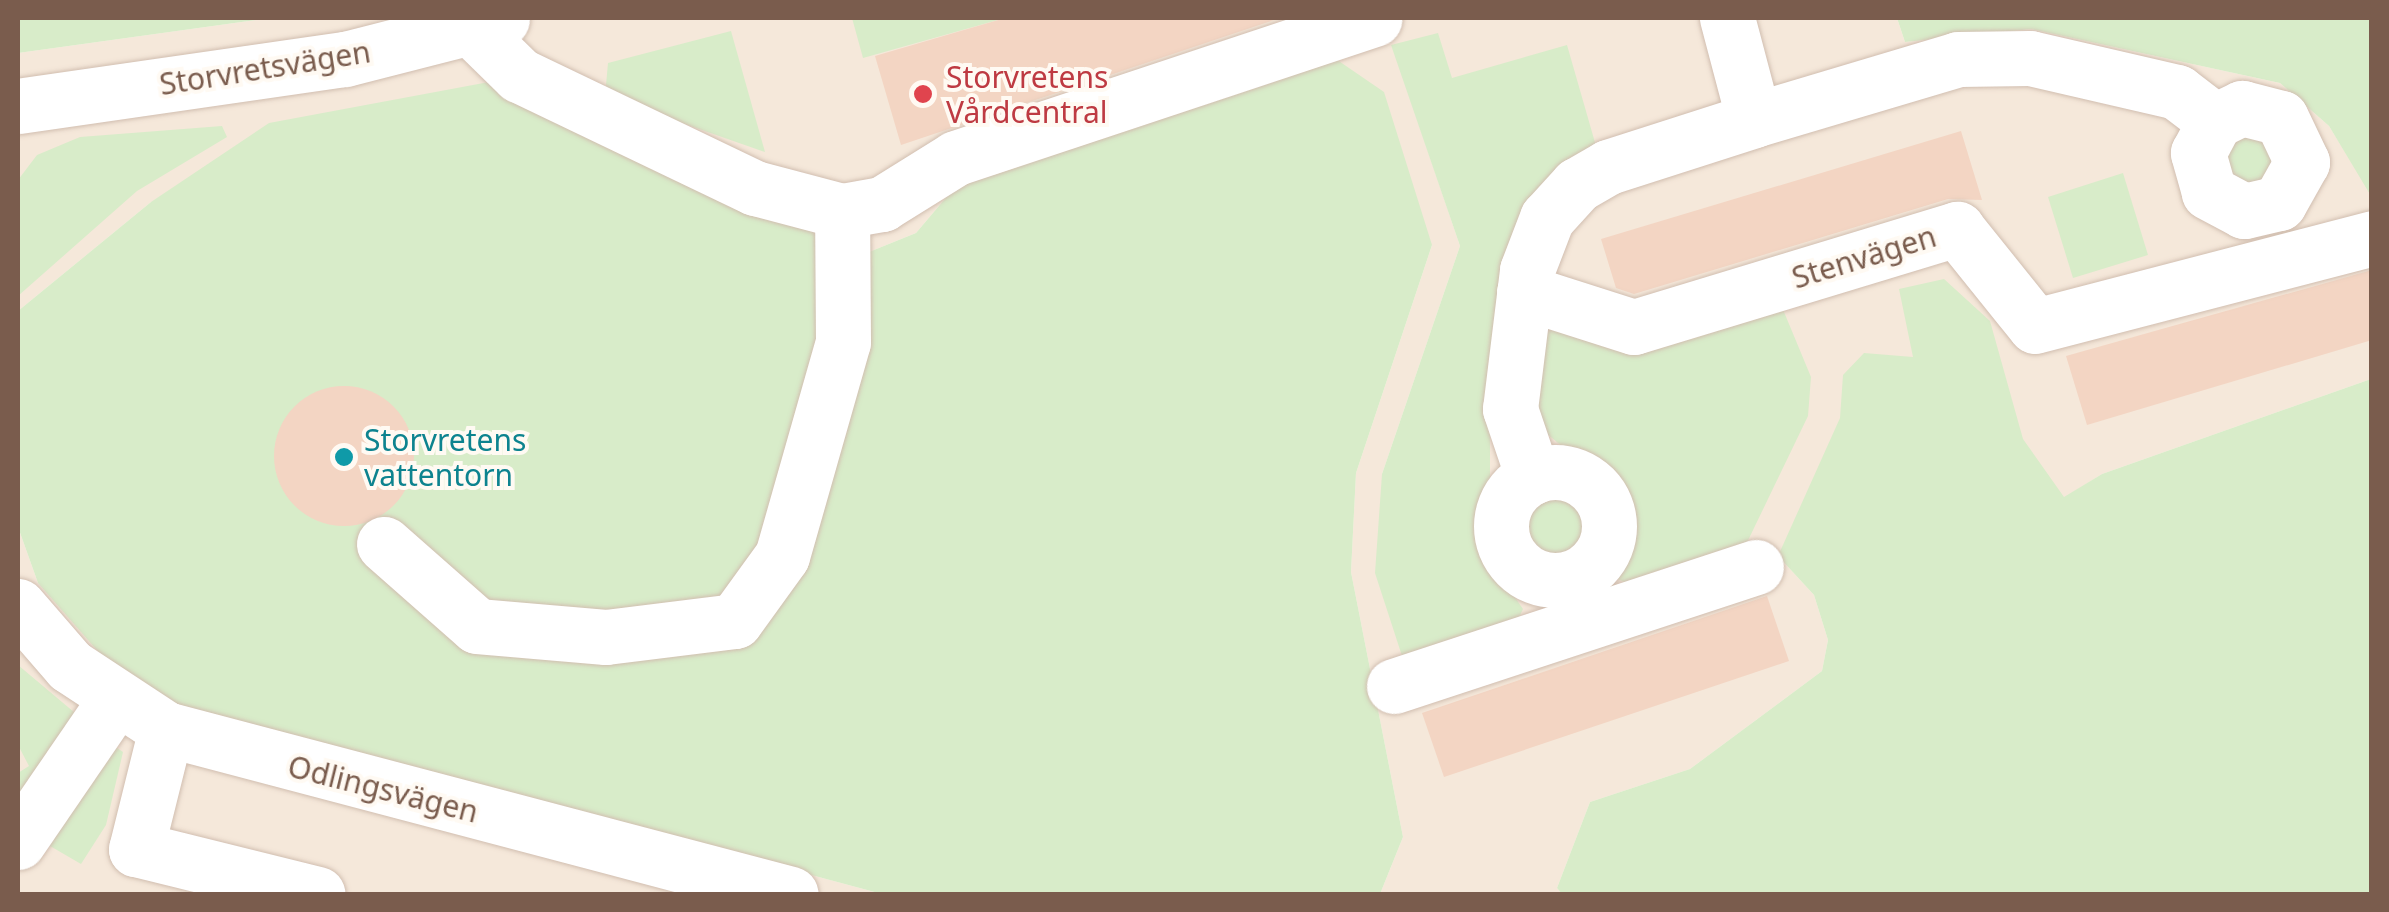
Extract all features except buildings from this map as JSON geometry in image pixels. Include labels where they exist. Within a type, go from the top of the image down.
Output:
[{"type":"street","points":[[490,22],[518,76],[755,188],[842,211],[882,204],[956,158],[1374,18]]},
{"type":"street","points":[[1727,18],[1754,120]]},
{"type":"street","name":"Storvretsvägen","points":[[18,106],[345,58],[490,22]]},
{"type":"street","points":[[1533,477],[1510,409],[1524,292],[1547,218],[1577,185],[1754,120],[1958,59],[2030,58],[2176,92],[2215,121]]},
{"type":"street","points":[[2262,109],[2293,131],[2298,179],[2263,210],[2221,203],[2202,181],[2200,142],[2215,121],[2262,109]]},
{"type":"street","points":[[2263,210],[2282,262]]},
{"type":"street","points":[[384,544],[477,626],[606,637],[736,621],[782,556],[842,342],[842,211]]},
{"type":"street","name":"Stenvägen","points":[[1524,292],[1634,327],[1957,229],[2035,326],[2372,238]]},
{"type":"street","points":[[1573,475],[1600,496],[1609,530],[1594,564],[1563,579],[1536,576],[1512,558],[1502,532],[1509,499],[1533,477],[1573,475]]},
{"type":"street","points":[[1594,564],[1631,608]]},
{"type":"street","points":[[1394,686],[1756,567]]},
{"type":"street","points":[[1528,642],[1536,576]]},
{"type":"street","name":"Odlingsvägen","points":[[18,606],[114,702],[166,730],[791,894]]},
{"type":"street","points":[[18,842],[114,702]]},
{"type":"street","points":[[166,730],[136,849],[318,894]]},
{"type":"shaded area","points":[[270,18],[1897,18],[1905,42],[2031,29],[2280,83],[2329,126],[2372,196],[2371,379],[2102,474],[2051,506],[1778,556],[1814,595],[1828,640],[1822,671],[1690,769],[1590,802],[1557,888],[1562,894],[1380,894],[1403,837],[1351,572],[1356,473],[1432,245],[966,174],[916,233],[869,252],[151,202],[18,311],[18,53]],"holes":[[[1392,45],[1451,78],[1490,418],[1382,474],[1460,246]]]},
{"type":"shaded area","points":[[18,527],[38,583],[161,700],[882,894],[18,894]]},
{"type":"green space","points":[[18,18],[270,18],[18,53]]},
{"type":"green space","points":[[852,18],[1005,18],[863,58]]},
{"type":"green space","points":[[1897,18],[2371,18],[2371,196],[2329,126],[2280,83],[2031,29],[1905,42]]},
{"type":"green space","points":[[731,31],[765,152],[605,96],[608,63]]},
{"type":"green space","points":[[1438,33],[1452,78],[1567,45],[1596,146],[1490,418],[1490,488],[1475,512],[1482,550],[1523,609],[1514,628],[1402,656],[1375,573],[1382,474],[1460,246],[1391,45]]},
{"type":"green space","points":[[1330,55],[1384,92],[1432,245],[1356,473],[1351,572],[1403,837],[1380,894],[882,894],[161,700],[117,673],[38,583],[18,527],[18,311],[151,202],[269,123],[489,82],[869,252],[916,233],[966,174]]},
{"type":"green space","points":[[222,126],[227,137],[137,191],[18,296],[18,180],[37,155],[80,137]]},
{"type":"green space","points":[[2234,130],[2280,147],[2258,186],[2237,183],[2220,154]]},
{"type":"green space","points":[[2123,173],[2148,255],[2073,278],[2048,197]]},
{"type":"green space","points":[[1944,279],[1990,321],[2023,439],[2064,497],[2102,474],[2371,379],[2371,894],[1562,894],[1557,888],[1590,802],[1690,769],[1822,671],[1828,640],[1814,595],[1778,556],[1840,418],[1843,375],[1864,353],[1913,357],[1899,289]]},
{"type":"green space","points":[[1777,295],[1811,377],[1808,416],[1741,555],[1636,588],[1616,578],[1631,503],[1535,424],[1535,317]]},
{"type":"green space","points":[[1557,495],[1579,503],[1587,525],[1579,547],[1557,555],[1535,547],[1527,525],[1535,503]]},
{"type":"green space","points":[[18,665],[81,718],[18,822],[18,773],[29,766],[18,745]]},
{"type":"green space","points":[[107,741],[123,752],[106,825],[81,864],[38,839]]},
{"type":"place","name":"Storvretens Vårdcentral","points":[[923,94]]},
{"type":"place","name":"Storvretens vattentorn","points":[[344,457]]}]
